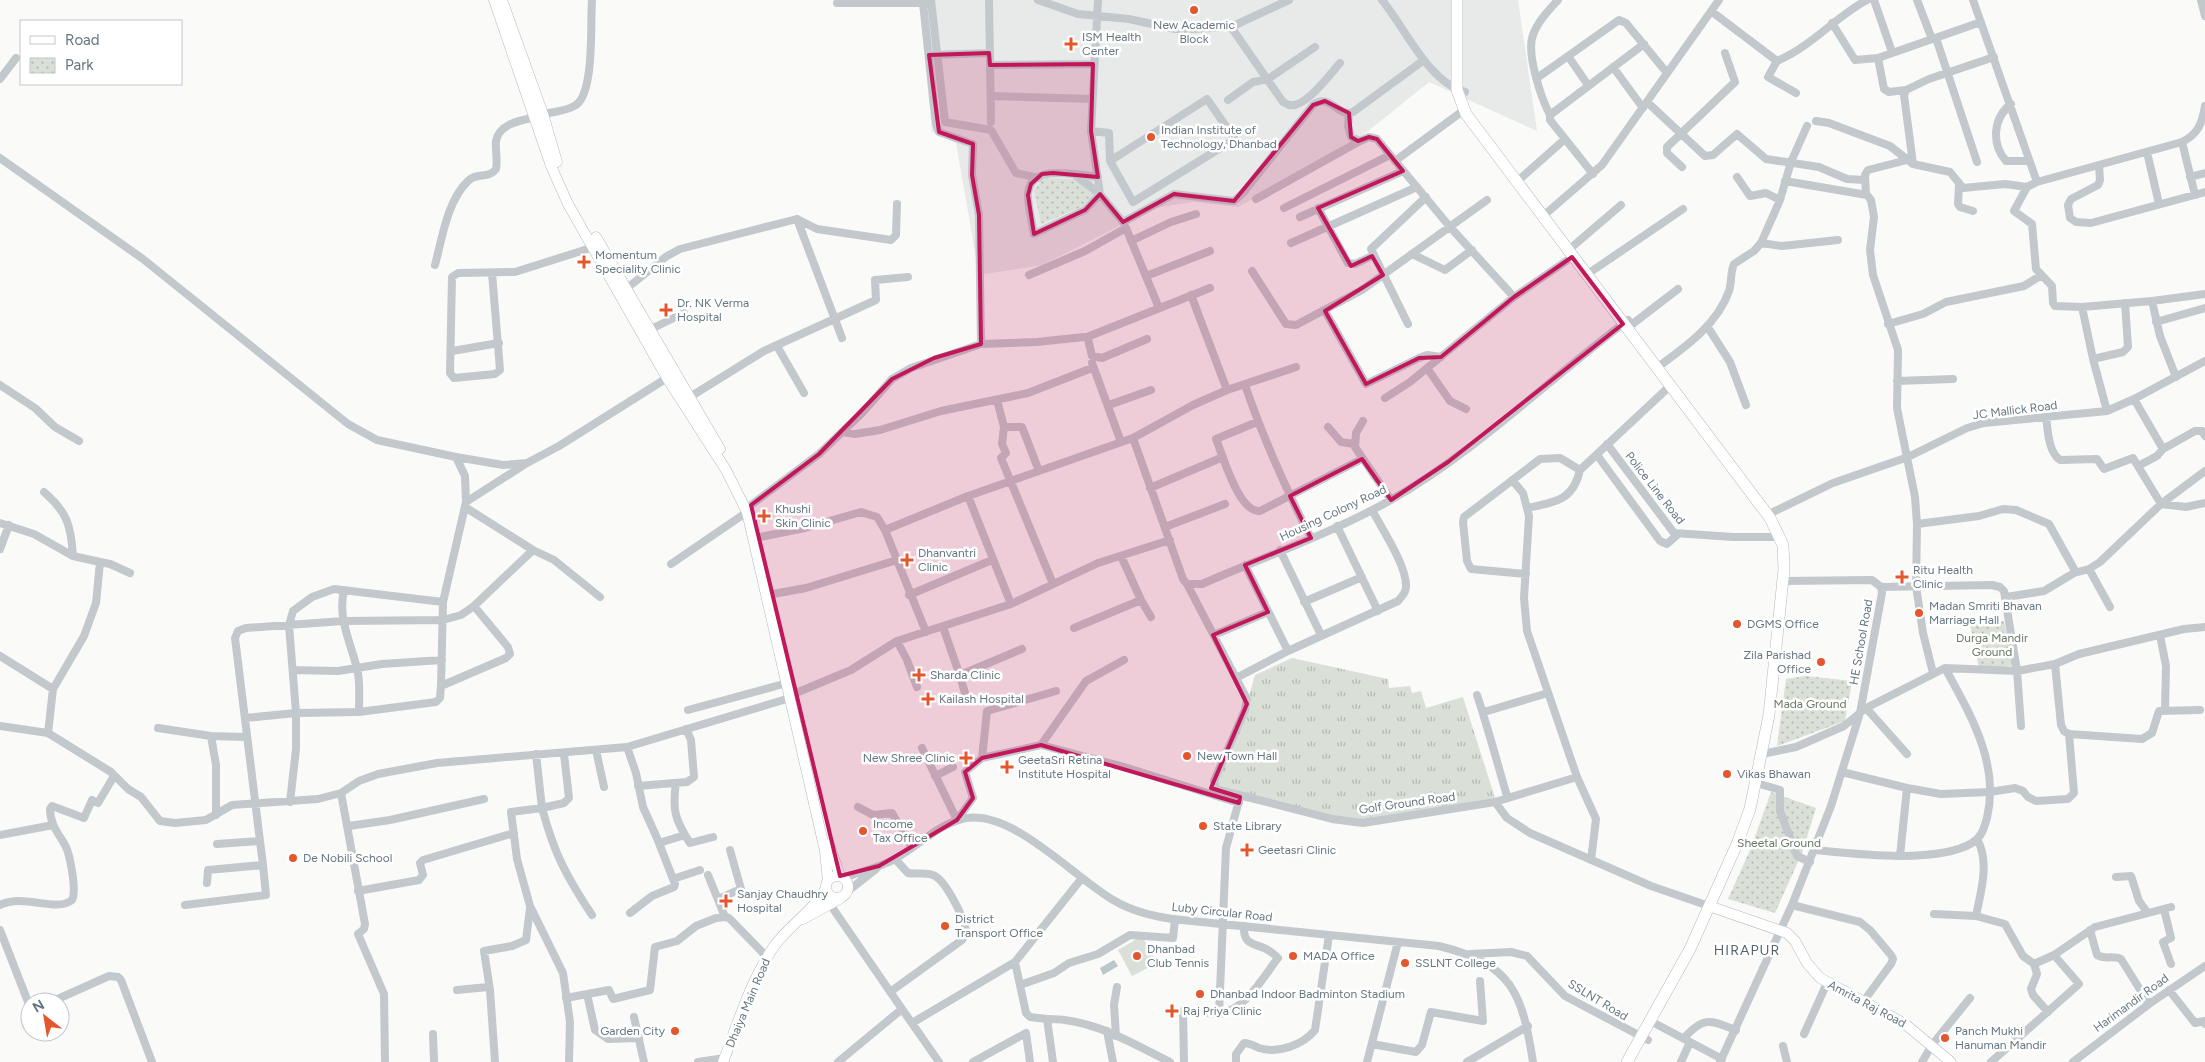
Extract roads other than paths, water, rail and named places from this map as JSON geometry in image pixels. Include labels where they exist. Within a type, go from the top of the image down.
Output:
[{"type":"highway","points":[[1457,0],[1461,91],[1464,110],[1478,133],[1545,215]]},
{"type":"highway","points":[[1464,0],[1461,91],[1477,120],[1572,252],[1627,324],[1662,364],[1773,512],[1786,537],[1790,558],[1786,582]]},
{"type":"highway","points":[[1572,252],[1592,271],[1670,386],[1770,518],[1780,537],[1785,556],[1786,582],[1783,650],[1766,754],[1763,785],[1748,833],[1634,1062]]},
{"type":"highway","points":[[1627,1062],[1656,1024],[1691,961],[1745,824],[1766,754]]},
{"type":"main road","points":[[494,0],[570,195],[626,289],[685,398],[749,508],[760,537],[773,594],[825,851],[826,888],[833,897],[846,894]]},
{"type":"main road","points":[[502,0],[539,116],[558,184],[667,378],[685,398]]},
{"type":"main road","points":[[749,508],[787,684],[793,696],[830,848],[842,877],[848,885],[846,894],[796,923]]},
{"type":"main road","points":[[796,923],[833,877],[842,877]]},
{"type":"main road","name":"Amrita Raj Road","points":[[1712,907],[1781,930],[1792,937],[1811,968],[1827,983],[1905,1024],[1951,1062]]},
{"type":"main road","name":"Dhaiya Main Road","points":[[724,1060],[767,957],[780,938],[796,923]]},
{"type":"street","points":[[435,266],[450,212],[467,182],[474,176],[490,175],[496,169],[496,139],[499,134],[516,122],[574,106],[583,95],[588,76],[592,0]]},
{"type":"street","points":[[988,0],[991,122]]},
{"type":"street","points":[[1038,0],[1078,14],[1129,19],[1175,29],[1232,27],[1289,0]]},
{"type":"street","points":[[1098,0],[1093,64],[1091,131],[1098,177],[1100,194],[1085,210],[1034,234],[1028,195],[1031,184],[1042,174],[1053,172],[1098,177]]},
{"type":"street","points":[[1382,0],[1439,78],[1461,91]]},
{"type":"street","points":[[1558,0],[1539,23],[1532,36],[1537,78],[1550,120],[1593,174]]},
{"type":"street","points":[[1545,215],[1593,174],[1645,105],[1719,0]]},
{"type":"street","points":[[1917,0],[1934,38],[1977,162]]},
{"type":"street","points":[[1973,0],[2037,182]]},
{"type":"street","points":[[2201,0],[2205,16]]},
{"type":"street","points":[[1796,93],[1768,77],[1777,61],[1848,11],[1874,1],[1892,52]]},
{"type":"street","points":[[837,3],[929,2],[936,124],[939,132],[973,144],[972,175],[979,215],[981,344]]},
{"type":"street","points":[[1711,11],[1777,61]]},
{"type":"street","points":[[1537,78],[1619,20],[1626,23],[1667,73]]},
{"type":"street","points":[[1832,24],[1855,60],[1878,58],[1981,22]]},
{"type":"street","points":[[1232,27],[1283,102],[1293,106],[1312,94],[1340,63]]},
{"type":"street","points":[[1550,115],[1644,44]]},
{"type":"street","points":[[1228,100],[1253,82],[1268,79],[1315,47]]},
{"type":"street","points":[[933,55],[989,53]]},
{"type":"street","points":[[1682,167],[1666,150],[1681,133],[1736,82],[1725,53]]},
{"type":"street","points":[[933,55],[945,122],[991,130],[1016,173],[1038,178]]},
{"type":"street","points":[[1568,56],[1588,85]]},
{"type":"street","points":[[1878,58],[1884,89],[1889,92],[1906,90],[1946,73],[1994,57]]},
{"type":"street","points":[[0,79],[16,58]]},
{"type":"street","points":[[1349,113],[1424,60]]},
{"type":"street","points":[[990,65],[1093,64]]},
{"type":"street","points":[[1613,67],[1645,105],[1681,133],[1705,156],[1713,155],[1737,134],[1766,159],[1824,168],[1847,179],[1865,180]]},
{"type":"street","points":[[1906,90],[1904,95],[1910,162]]},
{"type":"street","points":[[991,96],[1092,99]]},
{"type":"street","points":[[1091,131],[1108,133],[1110,161],[1133,202],[1235,139],[1207,99],[1110,161]]},
{"type":"street","points":[[1075,175],[1100,194],[1123,222],[1174,194],[1234,201],[1248,188],[1313,105],[1320,100],[1325,101],[1349,113]]},
{"type":"street","points":[[2011,104],[2002,113],[1995,134],[1995,142],[2006,161],[2029,161]]},
{"type":"street","points":[[1816,120],[1890,146],[1910,162],[1950,172],[1959,185],[1968,189],[2005,184],[2027,187],[2037,182],[2182,142],[2201,130],[2205,106]]},
{"type":"street","points":[[1284,208],[1392,158],[1464,110]]},
{"type":"street","points":[[1349,113],[1348,131],[1351,136],[1360,140]]},
{"type":"street","points":[[1662,364],[1691,343],[1707,326],[1729,292],[1734,264],[1754,251],[1761,243],[1780,200],[1791,162],[1807,126]]},
{"type":"street","points":[[1256,199],[1360,140],[1374,137],[1450,227],[1514,297]]},
{"type":"street","points":[[1520,178],[1566,139]]},
{"type":"street","points":[[2182,142],[2195,195]]},
{"type":"street","points":[[2147,152],[2159,204]]},
{"type":"street","points":[[0,158],[143,260],[348,424],[377,440],[456,457],[503,466],[527,462]]},
{"type":"street","points":[[1866,195],[1865,180],[1868,170],[1910,162]]},
{"type":"street","points":[[2099,165],[2100,180],[2098,185],[2071,199],[2068,205],[2070,218],[2084,223],[2091,223],[2205,192]]},
{"type":"street","points":[[1300,216],[1403,171]]},
{"type":"street","points":[[2190,177],[2205,173]]},
{"type":"street","points":[[1737,177],[1750,196],[1766,192],[1780,200]]},
{"type":"street","points":[[1785,181],[1866,195],[1871,200],[1874,217],[1870,250],[1873,275],[1898,350],[1897,408],[1908,457],[1917,524],[1916,586],[1923,633],[1933,673]]},
{"type":"street","points":[[1959,185],[1958,204],[1960,207],[1973,211]]},
{"type":"street","points":[[1291,243],[1417,187]]},
{"type":"street","points":[[2027,187],[2014,211],[2032,224],[2036,269],[2040,276],[2052,286],[2054,305],[2082,307],[2205,294]]},
{"type":"street","points":[[1408,324],[1372,256],[1371,249],[1426,198]]},
{"type":"street","points":[[1252,271],[1289,325],[1300,323],[1362,290],[1487,200]]},
{"type":"street","points":[[626,289],[667,256],[680,249],[796,219],[816,229],[887,241],[896,235],[897,204]]},
{"type":"street","points":[[1385,398],[1427,368],[1572,252],[1621,205]]},
{"type":"street","points":[[1318,208],[1351,265],[1372,256]]},
{"type":"street","points":[[1592,271],[1683,209]]},
{"type":"street","points":[[1131,241],[1171,222],[1196,214]]},
{"type":"street","points":[[796,219],[842,338]]},
{"type":"street","points":[[1029,276],[1085,251],[1126,228],[1159,308]]},
{"type":"street","points":[[1761,243],[1782,246],[1838,240]]},
{"type":"street","points":[[492,273],[501,367],[495,374],[454,378],[450,373],[452,351],[450,288],[452,277],[458,273],[515,272],[533,268],[594,246]]},
{"type":"street","points":[[1146,276],[1210,250]]},
{"type":"street","points":[[1412,254],[1445,270],[1472,250]]},
{"type":"street","points":[[1888,324],[1923,314],[1946,302],[2024,286],[2040,276]]},
{"type":"street","points":[[685,398],[764,351],[876,300],[875,280],[908,277]]},
{"type":"street","points":[[671,564],[749,508],[819,454],[892,379],[934,358],[981,344],[1037,342],[1087,337],[1210,288]]},
{"type":"street","name":"Housing Colony Road","points":[[1187,584],[1202,584],[1311,538],[1391,500],[1448,462],[1627,324],[1678,289]]},
{"type":"street","points":[[1191,295],[1227,390]]},
{"type":"street","points":[[2152,301],[2156,322],[2176,377]]},
{"type":"street","points":[[2093,359],[2123,352],[2128,348],[2125,303]]},
{"type":"street","points":[[2082,307],[2093,359],[2107,410]]},
{"type":"street","points":[[2156,322],[2205,308]]},
{"type":"street","points":[[1325,311],[1366,384],[1427,355],[1441,357]]},
{"type":"street","points":[[649,330],[684,313]]},
{"type":"street","points":[[1707,326],[1730,362],[1746,405]]},
{"type":"street","points":[[1087,337],[1092,356],[1092,368],[1109,406],[1121,442]]},
{"type":"street","points":[[1092,356],[1102,358],[1147,339]]},
{"type":"street","points":[[452,351],[499,343]]},
{"type":"street","points":[[777,346],[804,393]]},
{"type":"street","name":"JC Mallick Road","points":[[1773,512],[1833,483],[1908,457],[1976,425],[2107,410],[2134,399],[2205,361]]},
{"type":"street","points":[[885,530],[968,496],[1133,438],[1193,405],[1227,390],[1245,386],[1296,367]]},
{"type":"street","points":[[842,432],[863,434],[941,411],[1028,393],[1092,368]]},
{"type":"street","points":[[1427,368],[1450,401],[1466,409]]},
{"type":"street","points":[[465,504],[527,462],[559,446],[667,378]]},
{"type":"street","points":[[1897,381],[1953,379]]},
{"type":"street","points":[[0,385],[35,408],[55,427],[79,441]]},
{"type":"street","points":[[1245,386],[1257,422],[1311,538]]},
{"type":"street","points":[[1527,508],[1549,503],[1569,494],[1577,484],[1580,470],[1670,386]]},
{"type":"street","points":[[1109,406],[1151,390]]},
{"type":"street","points":[[2134,399],[2163,449]]},
{"type":"street","points":[[997,400],[1004,427],[1002,444],[1006,453],[1001,458],[1053,584]]},
{"type":"street","points":[[2046,417],[2051,446],[2054,454],[2060,460],[2097,459],[2104,469],[2133,458],[2140,466],[2161,504]]},
{"type":"street","points":[[1257,422],[1216,439],[1234,484],[1245,505],[1251,510],[1260,510],[1362,459]]},
{"type":"street","points":[[1363,422],[1356,433],[1354,444],[1362,459],[1391,500]]},
{"type":"street","points":[[1004,427],[1022,428],[1038,472]]},
{"type":"street","points":[[1328,427],[1341,442],[1354,444]]},
{"type":"street","points":[[2140,466],[2160,454],[2163,449],[2195,431],[2202,431],[2205,436]]},
{"type":"street","points":[[1133,438],[1187,584],[1236,678],[1288,650],[1378,611],[1398,600],[1406,588],[1399,564],[1372,510]]},
{"type":"street","name":"Police Line Road","points":[[1607,444],[1670,530],[1678,535],[1780,537]]},
{"type":"street","points":[[1597,455],[1660,541],[1667,544],[1678,535]]},
{"type":"street","points":[[245,718],[296,713],[359,712],[433,704],[440,698],[442,602],[465,504],[465,476],[456,457]]},
{"type":"street","points":[[1150,488],[1223,457]]},
{"type":"street","points":[[1526,574],[1475,571],[1471,569],[1467,561],[1463,528],[1464,517],[1540,459],[1560,458],[1580,470]]},
{"type":"street","points":[[2006,597],[2044,591],[2074,573],[2089,569],[2100,562],[2161,504],[2205,471]]},
{"type":"street","points":[[1512,480],[1520,488],[1527,508],[1524,598],[1528,631],[1576,777],[1596,818],[1591,860]]},
{"type":"street","points":[[44,492],[57,503],[69,523],[73,556]]},
{"type":"street","points":[[968,496],[1011,604]]},
{"type":"street","points":[[2161,504],[2186,507],[2205,503]]},
{"type":"street","points":[[465,504],[532,550],[554,560],[600,597]]},
{"type":"street","points":[[1165,527],[1225,504]]},
{"type":"street","points":[[1917,524],[1979,516],[2003,509],[2016,510],[2049,524],[2074,569],[2074,573]]},
{"type":"street","points":[[760,537],[806,528],[861,512],[877,517],[885,530],[926,632]]},
{"type":"street","points":[[0,523],[34,534],[73,556],[110,564],[130,573]]},
{"type":"street","points":[[0,549],[10,525]]},
{"type":"street","points":[[1337,526],[1378,611]]},
{"type":"street","points":[[0,726],[48,733],[114,776],[141,797],[160,820],[175,823],[206,820],[232,804],[318,799],[341,793],[373,776],[437,763],[536,754],[564,754],[627,747],[686,730],[793,696],[851,670],[897,641],[1011,604],[1098,563],[1170,540]]},
{"type":"street","points":[[186,904],[266,895],[256,802],[246,737],[236,633],[246,628],[343,621],[443,620],[460,615],[474,606],[532,550]]},
{"type":"street","points":[[1280,550],[1321,635]]},
{"type":"street","points":[[1121,556],[1141,600],[1152,617]]},
{"type":"street","points":[[773,594],[806,588],[897,560]]},
{"type":"street","points":[[910,595],[992,560]]},
{"type":"street","points":[[48,733],[53,690],[69,659],[84,636],[96,603],[100,562]]},
{"type":"street","points":[[1245,565],[1288,650]]},
{"type":"street","points":[[2089,569],[2110,607]]},
{"type":"street","points":[[1304,602],[1362,577]]},
{"type":"street","name":"HE School Road","points":[[1721,1060],[1781,930],[1815,850],[1863,711],[1881,587],[1872,580],[1786,582]]},
{"type":"street","points":[[1881,587],[1992,585],[2000,587],[2006,597],[2021,726]]},
{"type":"street","points":[[290,802],[296,749],[296,713],[289,625],[290,616],[298,605],[324,591],[344,590],[442,602]]},
{"type":"street","points":[[344,590],[340,604],[356,668],[359,712]]},
{"type":"street","points":[[1074,628],[1141,600]]},
{"type":"street","points":[[441,686],[506,658],[510,654],[508,647],[474,606]]},
{"type":"street","points":[[1214,635],[1268,612]]},
{"type":"street","points":[[943,627],[965,693]]},
{"type":"street","points":[[1766,754],[1796,747],[1844,726],[1863,711],[1945,668],[2016,671],[2055,664],[2079,654],[2193,627],[2205,627]]},
{"type":"street","points":[[2160,635],[2166,666],[2165,709]]},
{"type":"street","points":[[897,641],[907,660],[917,687]]},
{"type":"street","points":[[959,672],[965,673],[1022,649]]},
{"type":"street","points":[[0,656],[53,690]]},
{"type":"street","points":[[293,670],[338,672],[356,668],[442,660]]},
{"type":"street","points":[[1041,745],[1086,681],[1124,660]]},
{"type":"street","points":[[2055,664],[2061,725],[2064,731],[2069,734],[2142,739],[2152,733],[2159,711],[2165,709],[2200,710]]},
{"type":"street","points":[[1815,850],[1900,856],[1928,855],[1967,846],[1978,839],[1984,830],[1990,792],[1989,775],[1980,735],[1945,668]]},
{"type":"street","name":"Golf Ground Road","points":[[1236,678],[1247,704],[1214,785],[1216,789],[1239,800],[1363,823],[1495,802],[1507,796],[1530,792],[1576,777]]},
{"type":"street","points":[[688,710],[787,684]]},
{"type":"street","points":[[982,758],[987,711],[1056,691]]},
{"type":"street","points":[[1484,712],[1548,693]]},
{"type":"street","points":[[1477,695],[1484,712],[1487,732],[1507,796]]},
{"type":"street","points":[[1863,711],[1907,754]]},
{"type":"street","points":[[158,728],[211,736],[246,737]]},
{"type":"street","points":[[638,786],[687,782],[694,777],[691,740],[686,730]]},
{"type":"street","points":[[1842,772],[1907,788],[1941,794],[1990,792],[2019,788],[2036,801],[2072,796],[2074,793],[2069,734]]},
{"type":"street","points":[[211,736],[216,765],[216,815]]},
{"type":"street","points":[[922,748],[956,820],[973,798],[965,772],[982,758],[1041,745],[1239,800],[1226,848],[1220,1014]]},
{"type":"street","points":[[627,747],[643,808],[660,843],[674,887],[652,896],[630,913]]},
{"type":"street","points":[[596,750],[604,787]]},
{"type":"street","points":[[536,754],[542,808],[552,846],[562,868],[592,915]]},
{"type":"street","points":[[564,754],[569,798],[564,803],[511,812],[517,859],[530,906],[548,947],[560,965],[570,1022],[569,1062]]},
{"type":"street","points":[[935,776],[954,767]]},
{"type":"street","points":[[0,905],[17,900],[61,905],[72,900],[75,892],[68,852],[52,826],[51,807],[57,806],[84,818],[92,800],[98,803],[114,776]]},
{"type":"street","points":[[676,783],[673,805],[677,822],[690,843],[713,837]]},
{"type":"street","points":[[1763,785],[1780,790],[1780,811],[1798,856],[1810,862]]},
{"type":"street","points":[[1900,856],[1907,788]]},
{"type":"street","points":[[341,793],[366,926],[358,934],[380,983],[385,1005],[385,1062]]},
{"type":"street","points":[[348,826],[390,820],[484,799]]},
{"type":"street","points":[[1495,802],[1508,818],[1530,833],[1651,886],[1712,907]]},
{"type":"street","points":[[858,807],[873,815],[892,813],[912,848]]},
{"type":"street","name":"Luby Circular Road","points":[[842,877],[895,859],[956,820],[983,818],[1002,823],[1024,835],[1104,895],[1128,908],[1175,919],[1439,946],[1466,954],[1490,966],[1508,982],[1521,1002],[1528,1026],[1534,1062]]},
{"type":"street","points":[[0,835],[52,826]]},
{"type":"street","points":[[358,891],[419,880],[423,875],[420,863],[423,860],[514,833]]},
{"type":"street","points":[[660,843],[685,835]]},
{"type":"street","points":[[1976,916],[1983,882],[1984,851],[1978,839]]},
{"type":"street","points":[[217,844],[260,841]]},
{"type":"street","points":[[718,899],[741,890],[730,850]]},
{"type":"street","points":[[890,992],[962,940],[966,933],[964,919],[940,880],[930,874],[908,873],[895,859]]},
{"type":"street","points":[[207,883],[208,870],[263,865]]},
{"type":"street","name":"Luby Circular Road","points":[[846,894],[879,866]]},
{"type":"street","points":[[673,879],[700,870]]},
{"type":"street","points":[[708,875],[724,917]]},
{"type":"street","points":[[2116,877],[2131,876],[2139,901],[2147,912]]},
{"type":"street","points":[[912,1023],[1015,962],[1082,878]]},
{"type":"street","points":[[826,888],[831,903],[938,1062]]},
{"type":"street","points":[[1792,905],[1860,922],[1870,930],[1891,955],[1893,959],[1891,964],[1864,1002]]},
{"type":"street","points":[[494,1062],[484,950],[512,946],[526,940],[530,906]]},
{"type":"street","points":[[2034,964],[2054,955],[2090,930],[2147,912],[2168,908],[2172,938],[2163,942],[2171,964]]},
{"type":"street","points":[[1934,914],[1976,916],[2005,924],[2023,956],[2034,964],[2037,974],[2031,989],[2033,995],[2048,1012]]},
{"type":"street","points":[[566,998],[609,990],[612,999],[650,990],[655,947],[677,942],[696,926],[716,918],[729,918],[767,957]]},
{"type":"street","points":[[1020,986],[1054,974],[1069,963],[1098,954],[1130,936],[1173,938],[1175,919]]},
{"type":"street","points":[[1184,1062],[1183,1011],[1220,1014],[1241,1005],[1278,958],[1263,947],[1250,944],[1244,936],[1244,926]]},
{"type":"street","points":[[0,930],[24,992]]},
{"type":"street","points":[[2090,930],[2097,955],[2101,958],[2116,957],[2121,959],[2149,1004]]},
{"type":"street","points":[[1236,1062],[1236,1054],[1244,1043],[1263,1049],[1289,1048],[1311,1035],[1315,1030],[1329,935]]},
{"type":"street","points":[[1367,1062],[1398,942]]},
{"type":"street","name":"SSLNT Road","points":[[1466,954],[1511,952],[1527,956],[1565,996],[1644,1039]]},
{"type":"street","points":[[1992,1062],[2079,984],[2054,955]]},
{"type":"street","points":[[1015,962],[1028,1016],[1068,1020],[1107,1032],[1170,1062]]},
{"type":"street","name":"Harimandir Road","points":[[2077,1061],[2149,1004],[2205,966]]},
{"type":"street","points":[[70,993],[109,976],[118,977],[121,980],[152,1062]]},
{"type":"street","points":[[1372,1044],[1416,1052],[1422,1046],[1431,1012],[1483,1021],[1480,981]]},
{"type":"street","points":[[1804,1034],[1827,983]]},
{"type":"street","points":[[457,990],[488,987]]},
{"type":"street","points":[[1116,1036],[1114,1005],[1117,987]]},
{"type":"street","points":[[2169,990],[2195,1022],[2204,1021],[2205,1024]]},
{"type":"street","points":[[588,994],[595,1030],[608,1038],[639,1038]]},
{"type":"street","points":[[1922,1062],[1932,1045],[1970,998]]},
{"type":"street","points":[[838,1062],[902,1009]]},
{"type":"street","points":[[634,1017],[644,1062]]},
{"type":"street","points":[[1047,1019],[1053,1062]]},
{"type":"street","points":[[1681,1062],[1692,1029],[1705,1021],[1712,1021],[1736,1030]]},
{"type":"street","points":[[1656,1024],[1721,1060]]},
{"type":"street","points":[[1466,1062],[1528,1026]]},
{"type":"street","points":[[973,1062],[1026,1032],[1030,1062]]},
{"type":"street","points":[[1107,1032],[1113,1062]]},
{"type":"street","points":[[433,1034],[434,1062]]},
{"type":"street","points":[[1783,1046],[1786,1062]]},
{"type":"street","points":[[698,1062],[724,1060]]},
{"type":"place","name":"New Academic Block","points":[[1194,10]]},
{"type":"place","name":"ISM Health Center","points":[[1071,44]]},
{"type":"place","name":"Indian Institute of Technology, Dhanbad","points":[[1151,137]]},
{"type":"place","name":"Momentum Speciality Clinic","points":[[584,262]]},
{"type":"place","name":"Dr. NK Verma Hospital","points":[[666,310]]},
{"type":"place","name":"Khushi Skin Clinic","points":[[764,516]]},
{"type":"place","name":"Dhanvantri Clinic","points":[[907,560]]},
{"type":"place","name":"Ritu Health Clinic","points":[[1902,577]]},
{"type":"place","name":"Madan Smriti Bhavan Marriage Hall","points":[[1919,613]]},
{"type":"place","name":"DGMS Office","points":[[1737,624]]},
{"type":"place","name":"Zila Parishad Office","points":[[1821,662]]},
{"type":"place","name":"Sharda Clinic","points":[[919,675]]},
{"type":"place","name":"Kailash Hospital","points":[[928,699]]},
{"type":"place","name":"New Town Hall","points":[[1187,756]]},
{"type":"place","name":"New Shree Clinic","points":[[966,758]]},
{"type":"place","name":"GeetaSri Retina Institute Hospital","points":[[1007,767]]},
{"type":"place","name":"Vikas Bhawan","points":[[1727,774]]},
{"type":"place","name":"State Library","points":[[1203,826]]},
{"type":"place","name":"Income Tax Office","points":[[863,831]]},
{"type":"place","name":"Geetasri Clinic","points":[[1247,850]]},
{"type":"place","name":"De Nobili School","points":[[293,858]]},
{"type":"place","name":"Sanjay Chaudhry Hospital","points":[[726,901]]},
{"type":"place","name":"District Transport Office","points":[[945,926]]},
{"type":"place","name":"Dhanbad Club Tennis","points":[[1137,956]]},
{"type":"place","name":"MADA Office","points":[[1293,956]]},
{"type":"place","name":"SSLNT College","points":[[1405,963]]},
{"type":"place","name":"Dhanbad Indoor Badminton Stadium","points":[[1200,994]]},
{"type":"place","name":"Raj Priya Clinic","points":[[1172,1011]]},
{"type":"place","name":"Garden City","points":[[675,1031]]},
{"type":"place","name":"Panch Mukhi Hanuman Mandir","points":[[1945,1038]]},
{"type":"district","name":"HIRAPUR","points":[[1747,950]]},
{"type":"park label","name":"Durga Mandir Ground","points":[[1992,645]]},
{"type":"park label","name":"Mada Ground","points":[[1810,704]]},
{"type":"park label","name":"Sheetal Ground","points":[[1779,843]]}]
